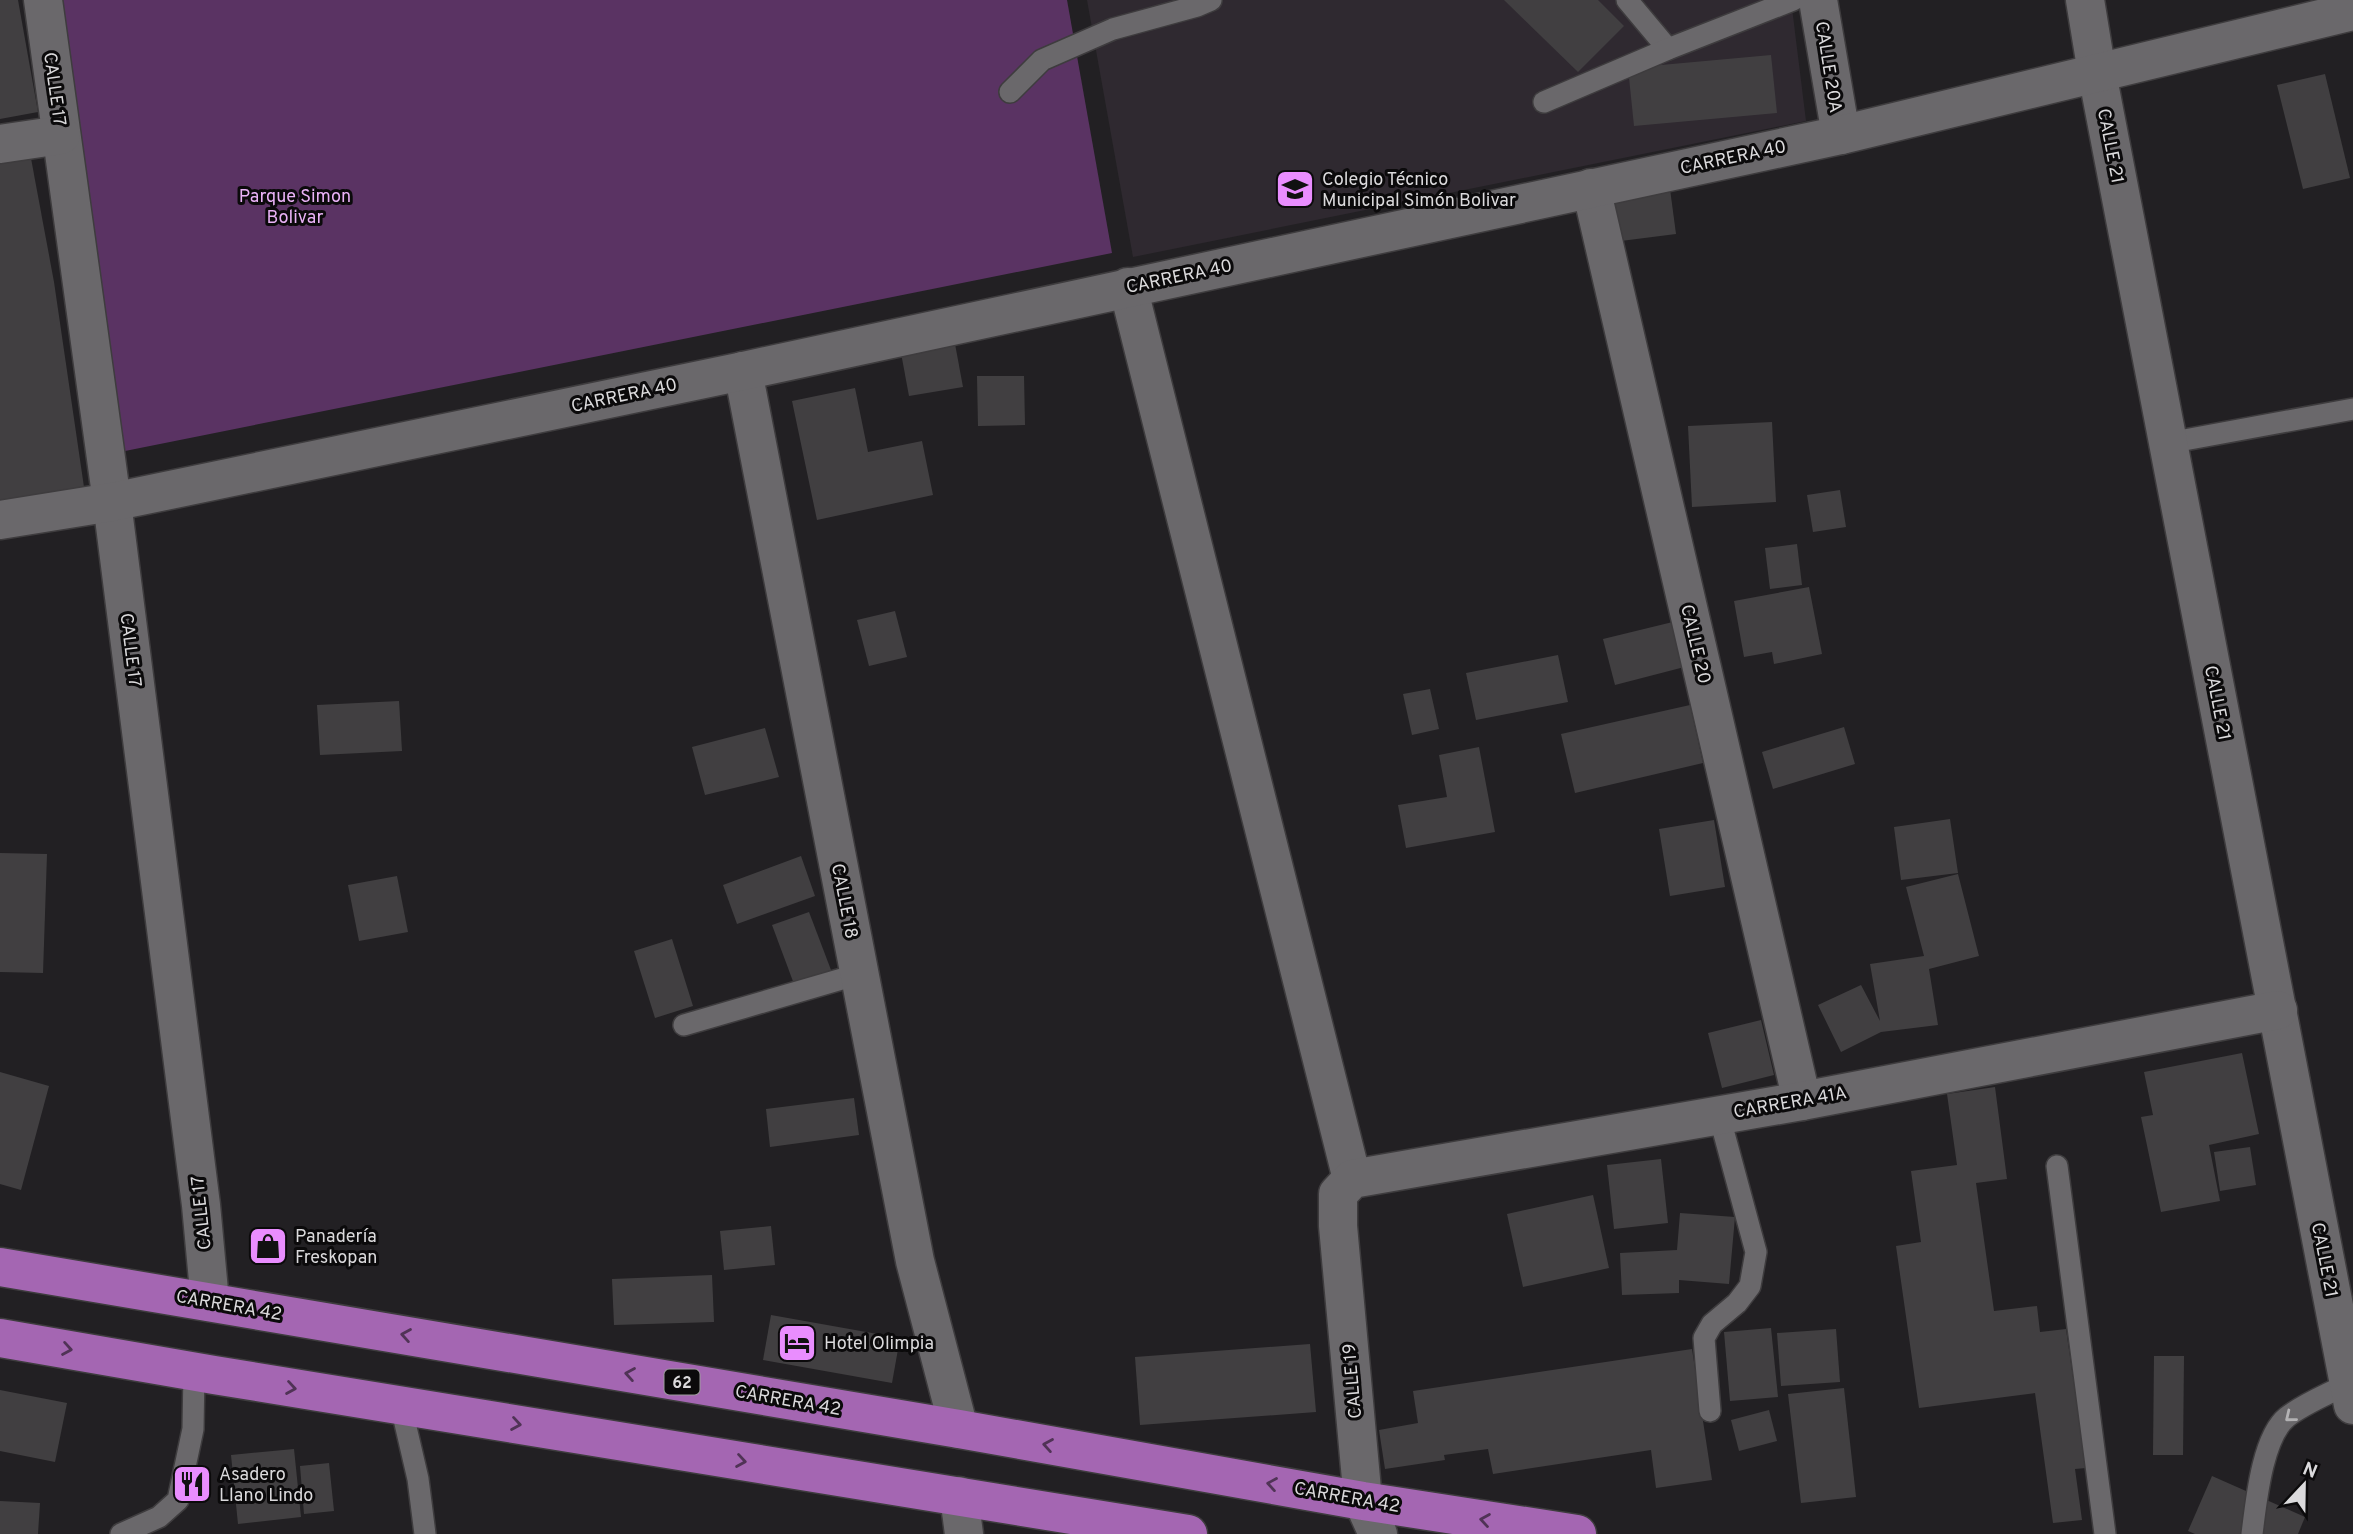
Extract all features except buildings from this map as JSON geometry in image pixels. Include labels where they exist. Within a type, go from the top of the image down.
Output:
[{"type":"highway","name":"CARRERA 42","points":[[0,1267],[959,1429],[1371,1517],[1577,1534]]},
{"type":"highway","points":[[0,1338],[1188,1534]]},
{"type":"street","name":"CALLE 17","points":[[43,0],[112,502],[201,1205],[210,1302]]},
{"type":"street","name":"CALLE 20A","points":[[1818,0],[1840,135]]},
{"type":"street","name":"CALLE 21","points":[[2085,0],[2351,1394]]},
{"type":"street","name":"CARRERA 40","points":[[0,520],[112,502],[743,371],[1840,135],[2353,11]]},
{"type":"street","points":[[0,144],[61,135]]},
{"type":"street","name":"CALLE 20","points":[[1591,188],[1801,1101]]},
{"type":"street","points":[[1128,288],[1352,1179]]},
{"type":"street","name":"CALLE 18","points":[[743,371],[915,1261],[959,1429]]},
{"type":"street","name":"CARRERA 41A","points":[[1352,1179],[1801,1101],[2278,1010]]},
{"type":"street","name":"CALLE 19","points":[[1352,1179],[1338,1194],[1338,1226],[1371,1517]]},
{"type":"street","points":[[959,1496],[964,1534]]},
{"type":"lane","points":[[1010,92],[1042,60],[1113,29],[1211,0]]},
{"type":"lane","points":[[1627,0],[1668,49]]},
{"type":"lane","points":[[1544,102],[1782,2]]},
{"type":"lane","points":[[2168,443],[2353,409]]},
{"type":"lane","points":[[684,1025],[859,974]]},
{"type":"lane","points":[[1710,1411],[1704,1338],[1712,1324],[1737,1303],[1750,1286],[1756,1252],[1719,1115]]},
{"type":"lane","points":[[2056,1166],[2105,1534]]},
{"type":"lane","points":[[121,1534],[159,1517],[178,1500],[192,1429],[194,1372]]},
{"type":"lane","points":[[2252,1534],[2269,1446],[2275,1431],[2285,1418],[2293,1413],[2351,1394]]},
{"type":"lane","points":[[401,1406],[418,1479],[425,1534]]},
{"type":"shaded area","name":"Colegio Técnico Municipal Simón Bolivar","points":[[1087,0],[1791,0],[1806,121],[1133,257]]},
{"type":"green space","name":"Parque Simon Bolivar","points":[[60,0],[1067,0],[1112,253],[120,452]]},
{"type":"place","name":"Colegio Técnico Municipal Simón Bolivar","points":[[1295,189]]},
{"type":"place","name":"Panadería Freskopan","points":[[268,1246]]},
{"type":"place","name":"Hotel Olimpia","points":[[797,1343]]},
{"type":"place","name":"Asadero Llano Lindo","points":[[192,1484]]}]
